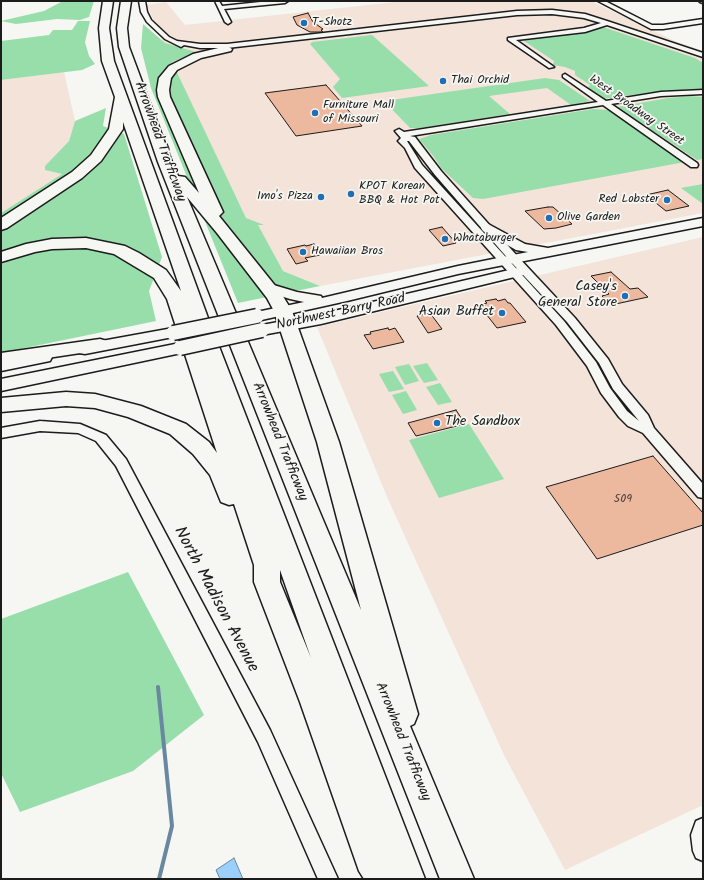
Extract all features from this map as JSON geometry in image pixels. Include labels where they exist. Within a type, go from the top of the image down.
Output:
[{"type":"highway","name":"Arrowhead Trafficway","points":[[108,1],[104,28],[108,61],[199,318],[408,879]]},
{"type":"highway","name":"Arrowhead Trafficway","points":[[126,1],[122,28],[124,47],[165,162],[457,879]]},
{"type":"highway","points":[[223,230],[164,97],[163,90],[166,78],[173,68],[179,64],[196,56],[227,48]]},
{"type":"highway","points":[[1,225],[77,175],[96,158],[116,129],[121,95]]},
{"type":"highway","points":[[165,162],[202,208],[223,230],[267,287],[285,318],[328,442],[428,806]]},
{"type":"highway","points":[[1,257],[32,247],[52,244],[86,243],[112,248],[133,257],[160,274],[165,280],[176,299],[267,566],[267,582]]},
{"type":"highway","points":[[1,358],[100,345]]},
{"type":"highway","points":[[1,405],[66,399],[94,401],[134,411],[158,420],[178,429],[201,448],[220,472],[257,568],[267,582],[315,702],[371,859],[383,879]]},
{"type":"main road","name":"Northwest Barry Road","points":[[285,318],[335,299],[458,270],[515,266],[552,252],[703,222]]},
{"type":"main road","points":[[488,228],[521,247],[552,252]]},
{"type":"main road","name":"Northwest Barry Road","points":[[1,366],[100,345],[173,333],[259,323],[285,318],[345,313],[515,266],[703,231]]},
{"type":"main road","points":[[515,266],[580,251],[591,244]]},
{"type":"main road","points":[[267,287],[295,296],[335,299]]},
{"type":"main road","name":"Northwest Barry Road","points":[[1,385],[180,348],[259,323]]},
{"type":"street","points":[[142,1],[144,12],[149,22],[167,38],[174,42],[196,48],[227,48],[517,13],[552,12],[576,14],[703,55]]},
{"type":"street","points":[[216,1],[228,22]]},
{"type":"street","points":[[220,8],[285,1]]},
{"type":"street","points":[[601,1],[645,24],[655,27],[703,21]]},
{"type":"street","name":"West Broadway Street","points":[[606,23],[585,30],[510,39],[694,165]]},
{"type":"street","points":[[556,76],[557,71]]},
{"type":"street","points":[[402,135],[661,94],[703,92]]},
{"type":"street","points":[[402,135],[412,139],[424,152],[438,173],[488,228],[515,266],[573,338],[623,414],[632,423],[648,430],[703,493]]},
{"type":"street","points":[[402,135],[402,141],[408,147],[418,166],[455,209],[515,266]]},
{"type":"street","name":"North Madison Avenue","points":[[1,433],[40,426],[80,429],[101,438],[121,463],[264,736],[328,879]]},
{"type":"shaded area","points":[[405,1],[591,1],[677,42],[703,51],[703,213],[320,286],[283,271],[246,218],[178,78],[147,5],[166,2],[185,25]]},
{"type":"shaded area","points":[[64,72],[75,121],[69,141],[45,166],[45,170],[62,174],[1,213],[1,80]]},
{"type":"shaded area","points":[[703,237],[703,805],[565,870],[504,755],[388,499],[317,327]]},
{"type":"green space","points":[[63,1],[94,1],[89,17],[80,20],[57,19],[16,24],[1,21],[44,11]]},
{"type":"green space","points":[[78,21],[90,21],[85,42],[89,56],[95,64],[82,70],[1,80],[1,41],[49,35],[53,30],[72,30]]},
{"type":"green space","points":[[143,24],[165,43],[196,52],[172,62],[246,218],[264,225],[258,225],[283,271],[320,286],[238,303],[151,88],[141,48]]},
{"type":"green space","points":[[603,27],[695,58],[703,63],[703,89],[662,91],[603,99],[588,88],[590,85],[575,75],[575,71],[565,67],[553,65],[554,61],[521,39],[584,31]]},
{"type":"green space","points":[[372,35],[429,86],[342,98],[333,87],[340,79],[310,44],[312,42]]},
{"type":"green space","points":[[545,78],[559,80],[590,101],[571,105],[547,88],[489,96],[510,114],[420,128],[410,128],[384,101]]},
{"type":"green space","points":[[691,96],[703,97],[703,159],[697,160],[617,107],[668,98]]},
{"type":"green space","points":[[106,108],[103,126],[124,134],[162,257],[149,291],[156,321],[1,353],[1,213],[62,174],[45,170],[45,166],[69,141],[75,121]]},
{"type":"green space","points":[[593,109],[608,110],[685,162],[483,199],[473,198],[441,168],[419,139],[431,135]]},
{"type":"green space","points":[[703,184],[703,204],[681,188]]},
{"type":"green space","points":[[427,363],[438,380],[424,383],[413,366]]},
{"type":"green space","points":[[409,364],[419,381],[405,385],[395,367]]},
{"type":"green space","points":[[393,371],[404,389],[389,392],[379,374]]},
{"type":"green space","points":[[440,383],[452,402],[438,405],[426,387]]},
{"type":"green space","points":[[406,391],[417,410],[403,414],[392,395]]},
{"type":"green space","points":[[469,424],[504,479],[439,498],[409,440]]},
{"type":"green space","points":[[128,572],[204,715],[133,771],[20,812],[1,773],[1,619]]},
{"type":"water","points":[[234,858],[243,879],[220,879],[216,870]]},
{"type":"building","name":"T-Shotz","points":[[308,13],[313,22],[323,29],[321,30],[323,32],[310,32],[297,25],[293,17]]},
{"type":"building","name":"Furniture Mall of Missouri","points":[[326,85],[362,126],[296,136],[265,93]]},
{"type":"building","name":"Red Lobster","points":[[668,190],[689,206],[666,211],[646,195]]},
{"type":"building","name":"Olive Garden","points":[[553,207],[572,224],[544,229],[525,211]]},
{"type":"building","name":"Whataburger","points":[[442,227],[456,243],[443,246],[429,230]]},
{"type":"building","name":"Hawaiian Bros","points":[[314,244],[320,255],[305,258],[308,261],[296,264],[287,249],[305,245]]},
{"type":"building","points":[[611,272],[630,289],[638,288],[648,297],[611,305],[602,296],[609,294],[591,276]]},
{"type":"building","name":"Asian Buffet","points":[[496,299],[498,301],[505,299],[526,322],[497,328],[479,305],[487,303],[485,301]]},
{"type":"building","points":[[430,313],[442,329],[428,333],[417,316]]},
{"type":"building","points":[[388,328],[389,330],[395,328],[404,342],[373,349],[364,335]]},
{"type":"building","name":"The Sandbox","points":[[456,410],[465,424],[416,436],[408,423]]},
{"type":"building","points":[[653,456],[703,513],[703,525],[597,559],[546,487]]},
{"type":"waterway","points":[[158,687],[172,826],[159,879]]},
{"type":"place","name":"T-Shotz","points":[[304,23]]},
{"type":"place","name":"Thai Orchid","points":[[443,81]]},
{"type":"place","name":"Furniture Mall of Missouri","points":[[315,113]]},
{"type":"place","name":"KPOT Korean BBQ & Hot Pot","points":[[351,194]]},
{"type":"place","name":"Imo's Pizza","points":[[321,197]]},
{"type":"place","name":"Red Lobster","points":[[667,200]]},
{"type":"place","name":"Olive Garden","points":[[549,218]]},
{"type":"place","name":"Whataburger","points":[[445,239]]},
{"type":"place","name":"Hawaiian Bros","points":[[303,252]]},
{"type":"place","name":"Casey's General Store","points":[[625,296]]},
{"type":"place","name":"Asian Buffet","points":[[502,313]]},
{"type":"place","name":"The Sandbox","points":[[437,423]]}]
